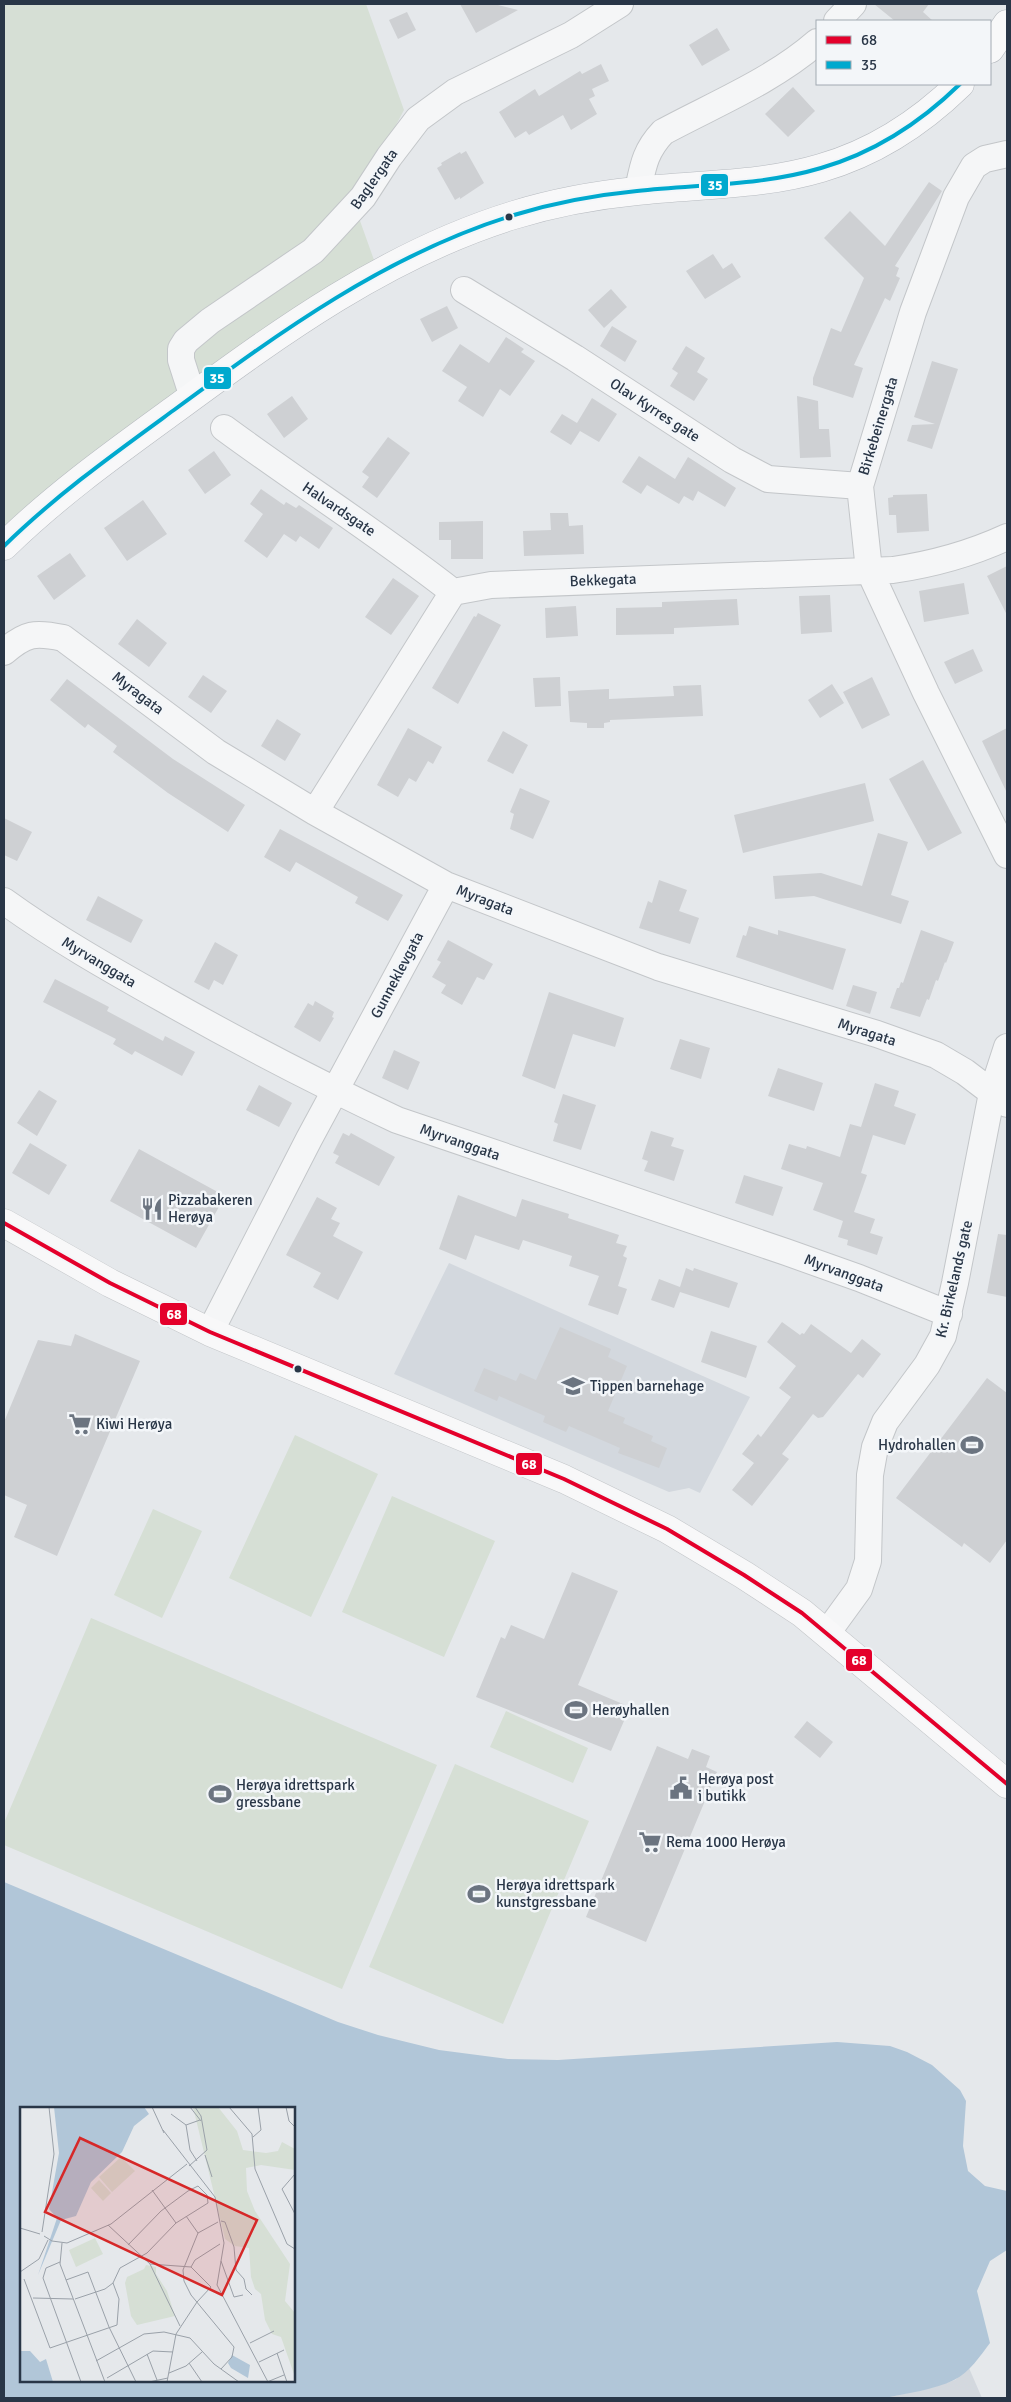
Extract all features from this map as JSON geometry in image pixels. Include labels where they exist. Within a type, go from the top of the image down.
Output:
[{"type":"main road","points":[[991,48],[1007,24]]},
{"type":"main road","points":[[4,546],[49,504],[81,478],[314,310],[422,250],[473,228],[515,214],[593,196],[638,190],[764,180],[826,167],[888,139],[932,109],[959,85]]},
{"type":"main road","points":[[4,1223],[110,1283],[210,1332],[466,1437],[620,1504],[667,1529],[744,1575],[802,1614],[1007,1784]]},
{"type":"street","name":"Baglergata","points":[[194,395],[181,360],[181,350],[186,341],[210,321],[313,251],[363,197],[389,157],[418,119],[455,92],[572,34],[620,4]]},
{"type":"street","points":[[838,20],[853,4]]},
{"type":"street","points":[[638,190],[643,165],[650,145],[663,132],[772,75],[816,43]]},
{"type":"street","name":"Birkebeinergata","points":[[1007,154],[985,159],[974,166],[956,197],[913,312],[860,486],[869,570],[926,693],[1007,855]]},
{"type":"street","name":"Olav Kyrres gate","points":[[464,290],[575,358],[732,460],[768,479],[860,486]]},
{"type":"street","name":"Halvardsgate","points":[[224,428],[270,462],[352,517],[453,592]]},
{"type":"street","name":"Bekkegata","points":[[453,592],[491,585],[893,570],[936,563],[977,551],[1007,537]]},
{"type":"street","points":[[315,812],[453,592]]},
{"type":"street","name":"Myragata","points":[[4,652],[20,638],[40,633],[63,638],[216,752],[315,812],[446,885],[658,967],[877,1034],[936,1055],[965,1072],[1000,1098]]},
{"type":"street","name":"Gunneklevgata","points":[[210,1332],[335,1091],[446,885]]},
{"type":"street","name":"Myrvanggata","points":[[4,901],[111,970],[195,1017],[335,1091],[406,1123],[786,1252],[859,1278],[949,1314]]},
{"type":"street","name":"Kr. Birkelands gate","points":[[827,1633],[859,1588],[868,1561],[870,1475],[875,1446],[885,1422],[936,1351],[949,1314],[1000,1098],[1007,1047]]},
{"type":"shaded area","points":[[4,4],[366,4],[404,110],[354,204],[374,260],[59,498],[4,551]]},
{"type":"shaded area","points":[[449,1263],[750,1397],[700,1493],[689,1488],[669,1492],[394,1374]]},
{"type":"shaded area","points":[[295,1435],[378,1474],[311,1617],[229,1578]]},
{"type":"shaded area","points":[[392,1496],[495,1541],[444,1657],[342,1612]]},
{"type":"shaded area","points":[[153,1509],[202,1531],[162,1618],[114,1595]]},
{"type":"shaded area","name":"Herøya idrettspark gressbane","points":[[91,1618],[437,1765],[342,1989],[4,1845],[4,1823]]},
{"type":"shaded area","points":[[506,1711],[588,1748],[573,1783],[490,1747]]},
{"type":"shaded area","name":"Herøya idrettspark kunstgressbane","points":[[455,1764],[589,1821],[503,2024],[369,1967]]},
{"type":"shaded area","points":[[969,2368],[982,2398],[885,2398],[934,2387],[955,2380]]},
{"type":"water","points":[[4,1882],[338,2022],[378,2035],[439,2050],[508,2059],[558,2060],[837,2042],[890,2046],[907,2052],[932,2065],[960,2090],[966,2101],[963,2146],[968,2171],[985,2186],[1007,2191],[1007,2250],[990,2261],[977,2291],[990,2343],[974,2363],[965,2373],[954,2380],[938,2386],[885,2398],[4,2398]]},
{"type":"building","points":[[460,4],[494,4],[518,10],[476,33]]},
{"type":"building","points":[[874,4],[929,4],[923,12],[932,20],[894,20]]},
{"type":"building","points":[[407,12],[416,30],[398,39],[389,20]]},
{"type":"building","points":[[717,28],[730,50],[702,66],[689,45]]},
{"type":"building","points":[[601,64],[609,81],[592,89],[595,96],[589,99],[597,114],[571,130],[563,115],[529,135],[526,131],[515,138],[499,112],[535,89],[539,96],[580,71],[582,74]]},
{"type":"building","points":[[793,87],[815,111],[788,137],[765,114]]},
{"type":"building","points":[[466,151],[484,183],[460,199],[460,197],[455,200],[437,168],[442,165],[441,163],[460,152],[461,154]]},
{"type":"building","points":[[929,182],[942,191],[895,266],[899,268],[896,276],[900,278],[890,301],[885,298],[854,365],[863,368],[853,398],[813,385],[813,378],[831,328],[841,332],[864,278],[824,238],[850,211],[885,246]]},
{"type":"building","points":[[713,254],[723,269],[732,263],[741,277],[705,299],[686,271]]},
{"type":"building","points":[[611,289],[627,307],[604,328],[588,310]]},
{"type":"building","points":[[447,306],[458,328],[432,342],[420,319]]},
{"type":"building","points":[[612,326],[637,341],[625,362],[600,346]]},
{"type":"building","points":[[506,337],[524,349],[521,352],[535,361],[510,396],[500,389],[483,417],[458,401],[467,387],[442,371],[460,344],[489,363]]},
{"type":"building","points":[[686,346],[705,358],[697,372],[708,379],[694,401],[670,386],[678,373],[672,369]]},
{"type":"building","points":[[932,361],[958,369],[932,449],[907,441],[912,425],[935,424],[914,417]]},
{"type":"building","points":[[292,396],[308,419],[284,438],[267,414]]},
{"type":"building","points":[[797,396],[818,401],[819,429],[829,429],[831,457],[800,458]]},
{"type":"building","points":[[592,398],[617,414],[599,442],[580,431],[571,445],[550,432],[562,414],[577,423]]},
{"type":"building","points":[[388,437],[410,453],[377,498],[362,487],[369,477],[362,472]]},
{"type":"building","points":[[214,451],[231,475],[205,494],[188,470]]},
{"type":"building","points":[[639,456],[675,479],[688,457],[736,488],[725,507],[698,491],[693,501],[684,496],[679,504],[647,485],[641,494],[622,482]]},
{"type":"building","points":[[261,489],[284,505],[286,502],[296,508],[299,505],[333,528],[319,549],[300,536],[296,542],[284,534],[267,558],[244,541],[263,514],[250,504]]},
{"type":"building","points":[[927,494],[929,531],[897,533],[896,515],[889,515],[888,498],[893,497],[893,495]]},
{"type":"building","points":[[143,500],[167,534],[127,561],[104,528]]},
{"type":"building","points":[[550,513],[568,513],[569,526],[583,525],[584,554],[524,556],[523,531],[551,530]]},
{"type":"building","points":[[483,521],[483,559],[451,559],[451,540],[439,540],[439,522]]},
{"type":"building","points":[[70,553],[86,576],[54,600],[37,576]]},
{"type":"building","points":[[1007,566],[1007,615],[987,576]]},
{"type":"building","points":[[393,578],[419,596],[391,635],[365,617]]},
{"type":"building","points":[[964,583],[969,614],[924,622],[919,591]]},
{"type":"building","points":[[830,595],[832,632],[801,634],[799,596]]},
{"type":"building","points":[[737,599],[739,625],[674,628],[674,634],[616,635],[616,608],[662,607],[662,602]]},
{"type":"building","points":[[576,606],[578,636],[546,638],[545,608]]},
{"type":"building","points":[[478,613],[501,625],[458,704],[432,688],[474,616],[476,617]]},
{"type":"building","points":[[137,619],[167,643],[149,667],[118,644]]},
{"type":"building","points":[[973,649],[983,671],[955,684],[944,662]]},
{"type":"building","points":[[203,675],[227,691],[211,713],[188,697]]},
{"type":"building","points":[[560,677],[561,706],[535,707],[533,678]]},
{"type":"building","points":[[872,677],[890,715],[862,729],[843,692]]},
{"type":"building","points":[[67,679],[173,759],[245,805],[228,832],[168,793],[113,752],[117,746],[88,724],[85,728],[50,700]]},
{"type":"building","points":[[832,684],[844,703],[820,718],[808,700]]},
{"type":"building","points":[[701,685],[703,716],[610,720],[610,722],[604,723],[604,728],[587,728],[587,723],[570,722],[568,691],[609,689],[609,699],[674,696],[673,686]]},
{"type":"building","points":[[277,719],[301,734],[285,761],[261,746]]},
{"type":"building","points":[[408,728],[442,747],[433,764],[428,761],[416,782],[409,778],[398,797],[377,785]]},
{"type":"building","points":[[1007,728],[1007,793],[982,741]]},
{"type":"building","points":[[503,731],[528,745],[513,774],[487,761]]},
{"type":"building","points":[[923,760],[962,833],[928,851],[889,779]]},
{"type":"building","points":[[865,783],[874,821],[743,853],[734,815]]},
{"type":"building","points":[[520,788],[550,801],[533,839],[510,829],[514,814],[510,812]]},
{"type":"building","points":[[4,818],[32,832],[17,861],[4,855]]},
{"type":"building","points":[[280,829],[403,895],[388,921],[355,903],[358,897],[296,862],[290,872],[264,857]]},
{"type":"building","points":[[878,833],[908,842],[891,895],[909,901],[901,924],[814,896],[775,899],[773,876],[821,873],[862,886]]},
{"type":"building","points":[[659,880],[687,890],[679,911],[699,918],[690,944],[639,928],[648,901],[652,903]]},
{"type":"building","points":[[98,896],[143,920],[131,943],[86,920]]},
{"type":"building","points":[[749,926],[778,935],[778,930],[846,949],[833,990],[736,957],[743,935],[746,936]]},
{"type":"building","points":[[921,930],[954,942],[938,981],[936,980],[929,1000],[927,999],[920,1017],[890,1008],[897,988],[899,988],[901,982],[903,983]]},
{"type":"building","points":[[448,940],[493,964],[484,980],[477,977],[462,1005],[441,993],[446,985],[432,977],[441,962],[437,960]]},
{"type":"building","points":[[215,942],[238,955],[223,985],[214,980],[209,990],[194,982]]},
{"type":"building","points":[[55,979],[109,1007],[107,1011],[163,1041],[165,1036],[195,1052],[182,1076],[135,1051],[132,1055],[113,1044],[116,1039],[43,1002]]},
{"type":"building","points":[[853,985],[877,992],[870,1014],[846,1006]]},
{"type":"building","points":[[549,992],[624,1018],[615,1047],[573,1034],[555,1089],[522,1076]]},
{"type":"building","points":[[315,1001],[334,1012],[332,1017],[334,1018],[320,1042],[294,1027],[308,1003],[313,1006]]},
{"type":"building","points":[[680,1039],[710,1048],[701,1079],[670,1069]]},
{"type":"building","points":[[394,1050],[420,1062],[408,1090],[382,1078]]},
{"type":"building","points":[[778,1068],[823,1083],[814,1111],[768,1096]]},
{"type":"building","points":[[875,1083],[899,1091],[894,1106],[916,1114],[905,1145],[873,1135],[861,1173],[867,1175],[854,1212],[875,1219],[870,1233],[883,1237],[877,1255],[847,1245],[848,1240],[838,1237],[843,1221],[813,1210],[823,1183],[781,1169],[789,1144],[806,1149],[807,1146],[840,1157],[850,1124],[861,1127]]},
{"type":"building","points":[[259,1085],[292,1103],[279,1127],[246,1110]]},
{"type":"building","points":[[39,1090],[57,1101],[37,1136],[17,1123]]},
{"type":"building","points":[[563,1094],[596,1105],[581,1150],[553,1141],[558,1124],[554,1122]]},
{"type":"building","points":[[651,1131],[674,1138],[671,1146],[684,1150],[674,1181],[644,1171],[648,1161],[642,1159]]},
{"type":"building","points":[[343,1133],[349,1136],[351,1133],[395,1157],[379,1186],[335,1163],[339,1156],[333,1153]]},
{"type":"building","points":[[30,1143],[67,1165],[49,1195],[12,1173]]},
{"type":"building","points":[[139,1149],[225,1196],[196,1248],[110,1201]]},
{"type":"building","points":[[744,1175],[783,1187],[773,1216],[735,1203]]},
{"type":"building","points":[[458,1195],[516,1217],[522,1199],[569,1214],[568,1218],[619,1235],[616,1243],[627,1246],[623,1256],[627,1258],[618,1286],[627,1289],[618,1315],[588,1305],[599,1276],[569,1266],[572,1256],[523,1240],[519,1250],[475,1235],[466,1260],[439,1249]]},
{"type":"building","points":[[317,1197],[337,1208],[331,1219],[340,1223],[333,1236],[363,1252],[338,1300],[313,1287],[321,1273],[286,1255]]},
{"type":"building","points":[[998,1234],[1007,1235],[1007,1297],[987,1293]]},
{"type":"building","points":[[686,1268],[693,1271],[694,1268],[738,1283],[729,1308],[680,1292],[674,1308],[651,1300],[659,1279],[680,1287]]},
{"type":"building","points":[[782,1322],[800,1335],[804,1334],[811,1324],[851,1353],[862,1339],[881,1354],[863,1378],[858,1374],[823,1417],[818,1418],[813,1414],[782,1454],[789,1459],[752,1506],[732,1490],[754,1463],[742,1454],[758,1434],[761,1437],[791,1397],[779,1388],[796,1366],[767,1342]]},
{"type":"building","points":[[560,1327],[611,1349],[608,1357],[627,1366],[608,1411],[625,1418],[623,1423],[653,1436],[651,1441],[667,1448],[659,1468],[618,1453],[620,1448],[569,1426],[566,1432],[543,1422],[545,1416],[499,1396],[497,1401],[474,1391],[484,1368],[516,1381],[520,1373],[536,1380]]},
{"type":"building","points":[[711,1331],[757,1346],[746,1378],[701,1362]]},
{"type":"building","points":[[75,1334],[140,1361],[57,1556],[14,1537],[27,1505],[4,1495],[4,1422],[38,1340],[71,1346]]},
{"type":"building","name":"Hydrohallen","points":[[987,1378],[1007,1393],[1007,1540],[990,1563],[964,1543],[962,1547],[896,1498]]},
{"type":"building","points":[[572,1572],[618,1591],[578,1685],[630,1707],[611,1751],[476,1697],[501,1637],[505,1639],[511,1625],[544,1639]]},
{"type":"building","points":[[807,1721],[833,1742],[820,1758],[794,1737]]},
{"type":"building","points":[[657,1746],[688,1759],[692,1749],[710,1756],[706,1767],[717,1772],[646,1942],[586,1917]]},
{"type":"transit line","name":"35","points":[[4,546],[44,509],[86,475],[254,352],[336,298],[422,251],[467,231],[514,215],[559,203],[622,193],[776,178],[821,168],[859,154],[895,135],[929,111],[959,85]]},
{"type":"transit line","name":"68","points":[[4,1223],[110,1283],[210,1332],[564,1479],[667,1529],[744,1575],[802,1613],[1007,1784]]},
{"type":"place","name":"Pizzabakeren Herøya","points":[[152,1209]]},
{"type":"place","name":"Tippen barnehage","points":[[573,1386]]},
{"type":"place","name":"Kiwi Herøya","points":[[80,1424]]},
{"type":"place","name":"Hydrohallen","points":[[972,1445]]},
{"type":"place","name":"Herøyhallen","points":[[576,1710]]},
{"type":"place","name":"Herøya post i butikk","points":[[681,1788]]},
{"type":"place","name":"Herøya idrettspark gressbane","points":[[220,1794]]},
{"type":"place","name":"Rema 1000 Herøya","points":[[650,1842]]},
{"type":"place","name":"Herøya idrettspark kunstgressbane","points":[[479,1894]]}]
